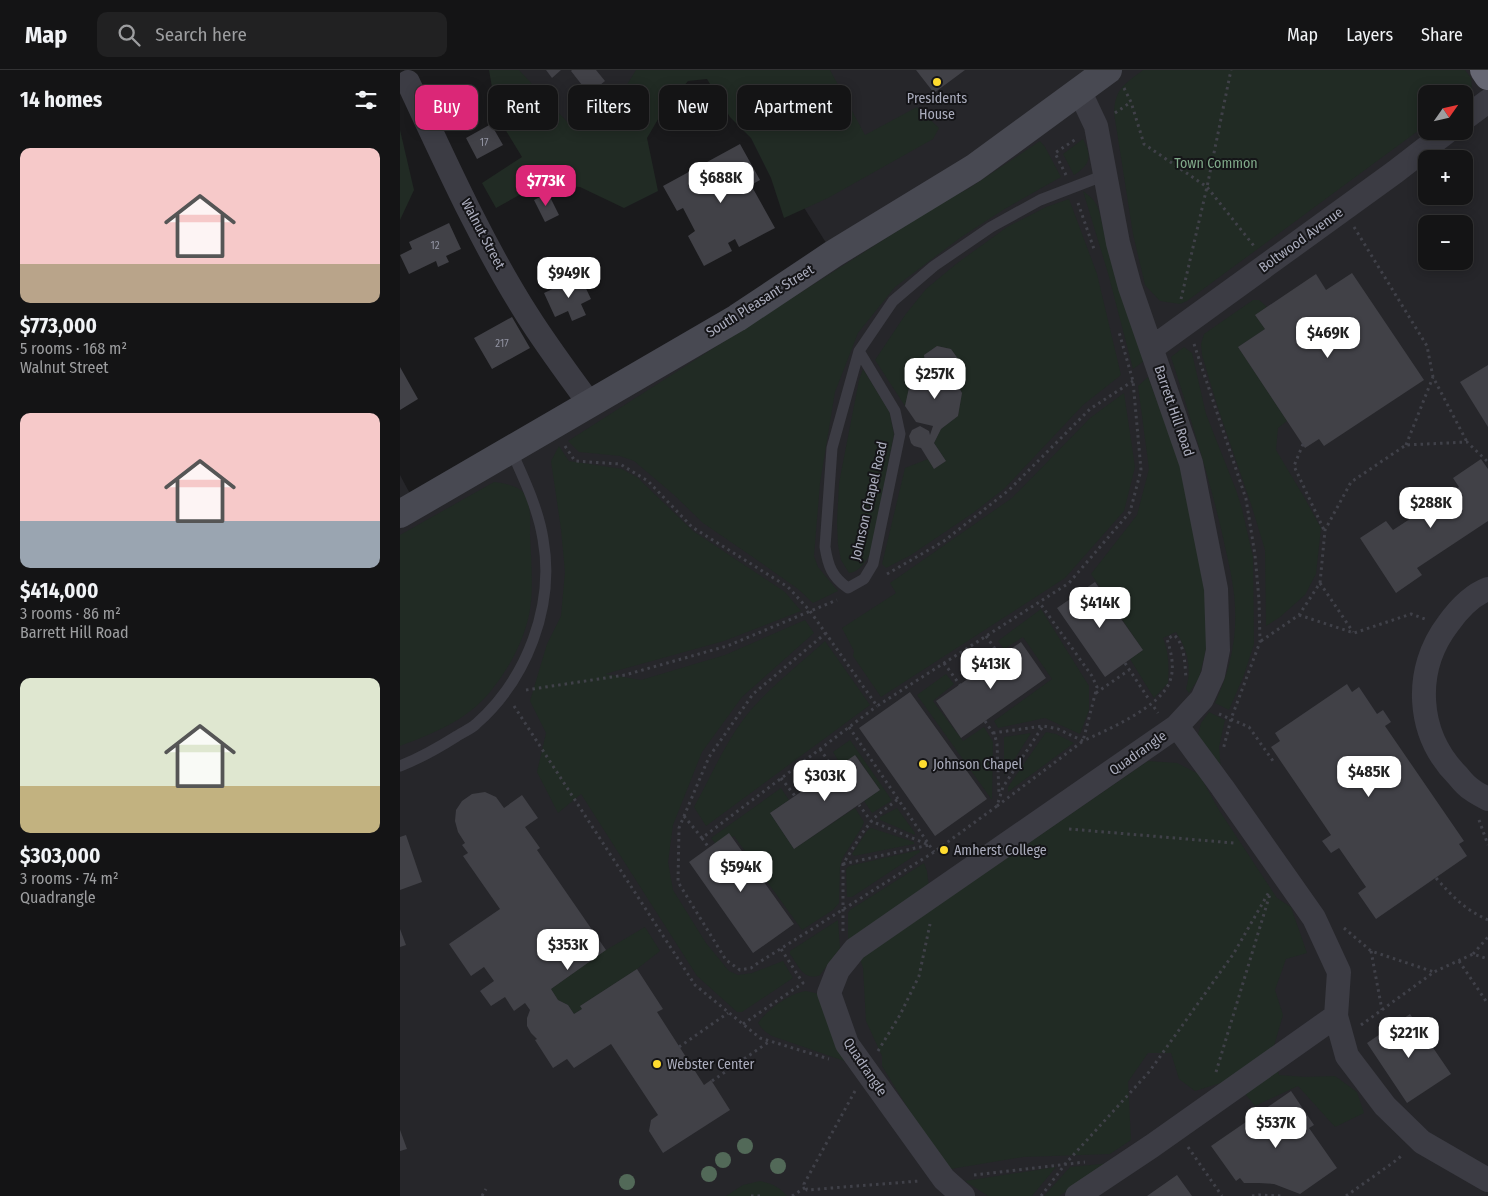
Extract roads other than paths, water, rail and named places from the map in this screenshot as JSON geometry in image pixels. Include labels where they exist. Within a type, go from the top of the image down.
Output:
[{"type":"highway","points":[[1484,70],[1488,76]]},
{"type":"main road","name":"South Pleasant Street","points":[[400,514],[737,318],[833,254],[974,168],[1080,92],[1115,78]]},
{"type":"street","name":"Walnut Street","points":[[410,78],[448,169],[498,264],[551,352],[589,403]]},
{"type":"street","name":"Barrett Hill Road","points":[[1080,92],[1096,126],[1118,243],[1130,287],[1191,463],[1216,589],[1218,650],[1213,675],[1202,699],[1177,726]]},
{"type":"street","points":[[1473,112],[1488,101]]},
{"type":"street","name":"Boltwood Avenue","points":[[1152,348],[1436,140]]},
{"type":"street","points":[[1488,589],[1458,610],[1437,638],[1426,669],[1423,702],[1430,735],[1446,765],[1470,789],[1488,798]]},
{"type":"street","name":"Quadrangle","points":[[963,1196],[944,1179],[847,1044],[829,993],[838,970],[854,949],[1177,726],[1314,918],[1339,972],[1336,1016]]},
{"type":"street","points":[[1077,1196],[1205,1109],[1336,1016],[1347,1056],[1385,1106],[1422,1142],[1488,1180]]},
{"type":"lane","name":"Johnson Chapel Road","points":[[859,352],[895,412],[900,434],[873,564],[864,579],[848,588],[836,580],[827,561],[825,547],[832,448],[859,352],[893,300],[934,266],[991,227],[1040,200],[1105,174]]},
{"type":"lane","points":[[400,766],[426,756],[476,725],[506,693],[524,663],[540,619],[546,574],[544,539],[532,497],[511,450]]},
{"type":"place","name":"Presidents House","points":[[937,82]]},
{"type":"place","name":"Johnson Chapel","points":[[923,764]]},
{"type":"place","name":"Amherst College","points":[[944,850]]},
{"type":"place","name":"Webster Center","points":[[657,1064]]},
{"type":"park label","name":"Town Common","points":[[1216,163]]}]
